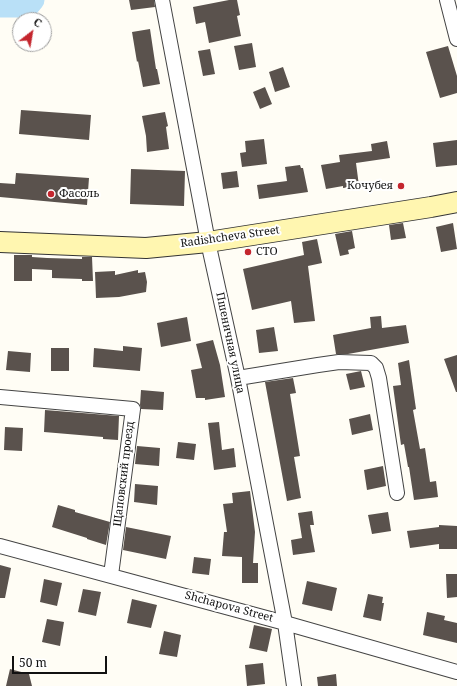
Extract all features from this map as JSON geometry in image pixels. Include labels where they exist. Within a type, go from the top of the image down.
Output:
[{"type":"main road","name":"Radishcheva Street","points":[[0,242],[146,248],[208,242],[457,202]]},
{"type":"street","name":"Пшеничная улица","points":[[162,0],[208,242],[238,378],[285,623],[294,686]]},
{"type":"street","points":[[447,0],[457,39]]},
{"type":"street","points":[[238,378],[339,362],[371,363],[376,368],[379,378],[397,493]]},
{"type":"street","name":"Щаповский проезд","points":[[0,397],[133,409],[111,575]]},
{"type":"street","name":"Shchapova Street","points":[[0,546],[111,575],[457,672]]},
{"type":"building","points":[[129,0],[154,0],[155,7],[131,10]]},
{"type":"building","points":[[229,0],[237,0],[240,15],[237,16],[241,36],[209,43],[205,22],[196,24],[193,7]]},
{"type":"building","points":[[150,29],[156,69],[160,84],[143,87],[132,32]]},
{"type":"building","points":[[252,43],[256,67],[239,70],[234,46]]},
{"type":"building","points":[[448,46],[457,76],[457,93],[440,98],[426,52]]},
{"type":"building","points":[[210,49],[215,74],[203,76],[198,51]]},
{"type":"building","points":[[283,67],[290,87],[275,92],[269,72]]},
{"type":"building","points":[[265,87],[272,104],[260,109],[253,92]]},
{"type":"building","points":[[21,110],[91,115],[89,140],[19,134]]},
{"type":"building","points":[[165,112],[168,126],[166,127],[169,149],[147,152],[146,136],[142,116]]},
{"type":"building","points":[[264,139],[267,164],[242,167],[240,153],[246,152],[245,141]]},
{"type":"building","points":[[457,140],[457,165],[436,167],[433,143]]},
{"type":"building","points":[[387,141],[390,158],[356,163],[359,186],[343,188],[343,186],[326,189],[321,165],[340,162],[339,155],[372,151],[371,144]]},
{"type":"building","points":[[300,165],[301,168],[303,168],[308,192],[259,199],[257,185],[287,181],[285,167]]},
{"type":"building","points":[[131,169],[185,171],[184,206],[130,204]]},
{"type":"building","points":[[237,171],[239,187],[223,189],[221,173]]},
{"type":"building","points":[[16,173],[89,178],[87,205],[0,197],[0,183],[15,184]]},
{"type":"building","points":[[403,223],[406,238],[391,240],[389,225]]},
{"type":"building","points":[[453,223],[457,249],[441,252],[436,227]]},
{"type":"building","points":[[352,231],[355,248],[348,250],[349,254],[340,256],[335,234]]},
{"type":"building","points":[[317,239],[322,263],[308,266],[315,321],[294,323],[291,301],[252,310],[243,269],[304,255],[302,242]]},
{"type":"building","points":[[14,255],[82,259],[82,257],[92,257],[93,281],[52,278],[52,270],[32,269],[32,281],[14,281]]},
{"type":"building","points":[[138,270],[138,273],[145,272],[147,282],[146,292],[119,297],[96,298],[95,272],[115,271],[115,275]]},
{"type":"building","points":[[381,316],[382,328],[406,325],[409,343],[348,354],[336,354],[333,335],[371,328],[370,317]]},
{"type":"building","points":[[187,317],[191,341],[161,347],[157,323]]},
{"type":"building","points":[[274,327],[278,351],[259,353],[256,330]]},
{"type":"building","points":[[213,340],[220,365],[225,397],[205,400],[205,398],[196,398],[191,370],[202,368],[196,344]]},
{"type":"building","points":[[123,346],[142,348],[140,371],[93,367],[94,348],[123,351]]},
{"type":"building","points":[[51,348],[69,348],[69,371],[51,371]]},
{"type":"building","points":[[8,351],[31,353],[30,372],[6,370]]},
{"type":"building","points":[[457,355],[457,392],[456,392],[444,359]]},
{"type":"building","points":[[409,360],[416,409],[413,410],[420,449],[425,448],[430,482],[436,481],[438,497],[414,500],[404,444],[401,445],[393,386],[401,385],[398,363]]},
{"type":"building","points":[[361,371],[365,387],[350,390],[346,374]]},
{"type":"building","points":[[293,378],[296,393],[290,394],[300,456],[294,457],[301,498],[287,501],[265,382]]},
{"type":"building","points":[[141,390],[164,392],[163,410],[141,409]]},
{"type":"building","points":[[45,410],[119,416],[118,440],[103,439],[103,437],[44,432]]},
{"type":"building","points":[[370,414],[373,430],[352,435],[349,419]]},
{"type":"building","points":[[219,422],[222,450],[234,448],[236,467],[214,470],[208,423]]},
{"type":"building","points":[[5,427],[23,428],[22,451],[4,450]]},
{"type":"building","points":[[178,442],[196,444],[194,460],[176,458]]},
{"type":"building","points":[[137,446],[160,448],[159,466],[135,464]]},
{"type":"building","points":[[383,466],[386,486],[367,490],[364,470]]},
{"type":"building","points":[[135,484],[158,486],[157,505],[134,502]]},
{"type":"building","points":[[250,491],[255,532],[253,563],[258,563],[258,583],[242,583],[242,557],[222,556],[224,532],[227,532],[223,504],[233,503],[232,493]]},
{"type":"building","points":[[58,505],[75,510],[75,512],[110,522],[106,545],[52,527]]},
{"type":"building","points":[[312,511],[314,525],[310,525],[315,552],[293,555],[291,540],[302,538],[298,513]]},
{"type":"building","points":[[388,512],[391,531],[372,534],[368,515]]},
{"type":"building","points":[[439,525],[457,526],[457,549],[439,549],[439,544],[410,548],[407,531],[439,527]]},
{"type":"building","points":[[126,527],[171,536],[166,559],[123,550]]},
{"type":"building","points":[[194,557],[211,559],[209,575],[192,573]]},
{"type":"building","points":[[0,565],[11,568],[5,598],[0,598]]},
{"type":"building","points":[[446,574],[457,574],[457,597],[447,598]]},
{"type":"building","points":[[44,579],[62,583],[57,606],[40,602]]},
{"type":"building","points":[[307,581],[337,588],[332,611],[302,604]]},
{"type":"building","points":[[83,589],[101,592],[96,616],[78,612]]},
{"type":"building","points":[[368,594],[383,597],[382,603],[384,603],[381,621],[363,617]]},
{"type":"building","points":[[132,599],[157,605],[151,628],[127,623]]},
{"type":"building","points":[[427,612],[445,616],[444,620],[457,623],[457,643],[423,635]]},
{"type":"building","points":[[47,619],[64,622],[60,646],[42,642]]},
{"type":"building","points":[[254,625],[272,629],[267,652],[249,648]]},
{"type":"building","points":[[164,631],[181,635],[177,657],[159,654]]},
{"type":"building","points":[[263,663],[265,684],[247,686],[245,665]]},
{"type":"building","points":[[10,669],[29,674],[32,686],[6,686]]},
{"type":"building","points":[[336,674],[337,686],[318,686],[317,677]]},
{"type":"waterway","points":[[0,6],[28,6],[33,0]]},
{"type":"place","name":"Кочубея","points":[[401,186]]},
{"type":"place","name":"Фасоль","points":[[51,194]]},
{"type":"place","name":"СТО","points":[[248,252]]}]
